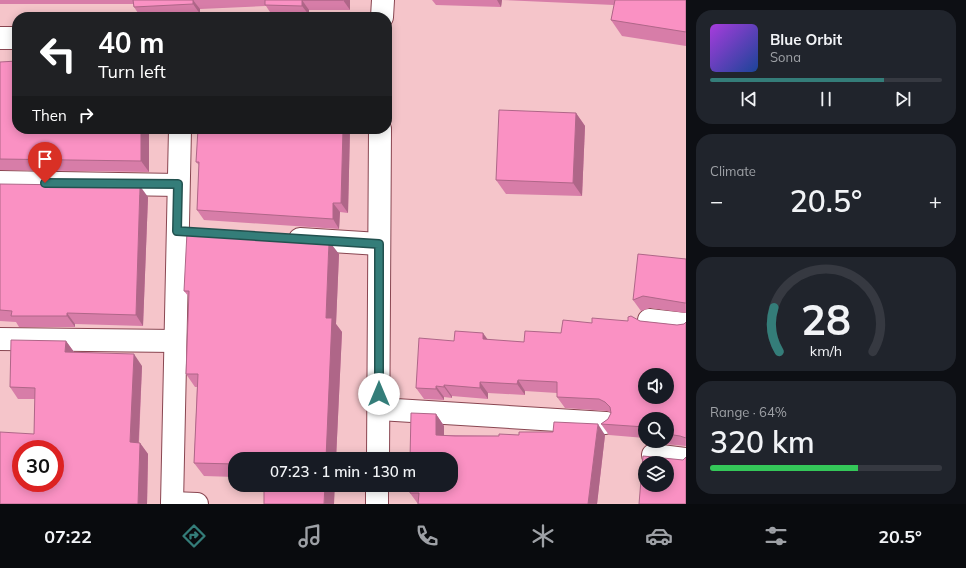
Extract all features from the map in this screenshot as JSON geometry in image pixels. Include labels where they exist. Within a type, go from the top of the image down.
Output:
[{"type":"street","points":[[382,12],[383,0]]},
{"type":"street","points":[[0,38],[12,38]]},
{"type":"street","points":[[180,134],[172,504],[197,504]]},
{"type":"street","points":[[378,452],[380,134]]},
{"type":"street","points":[[0,182],[178,184]]},
{"type":"street","points":[[177,231],[201,233]]},
{"type":"street","points":[[278,238],[379,244]]},
{"type":"street","points":[[650,320],[686,324]]},
{"type":"street","points":[[0,339],[175,341]]},
{"type":"street","points":[[379,409],[606,423]]},
{"type":"street","points":[[653,455],[686,459]]},
{"type":"street","points":[[377,504],[378,492]]},
{"type":"building","points":[[133,0],[193,0],[193,4],[134,7]]},
{"type":"building","points":[[265,0],[302,0],[302,6],[265,5]]},
{"type":"building","points":[[615,0],[686,0],[686,32],[611,20]]},
{"type":"building","points":[[12,61],[12,134],[141,134],[141,161],[0,159],[0,62]]},
{"type":"building","points":[[499,110],[576,113],[573,183],[496,180]]},
{"type":"building","points":[[198,134],[343,134],[341,203],[333,203],[333,219],[197,210],[199,162],[196,162]]},
{"type":"building","points":[[0,184],[140,186],[136,315],[67,313],[67,316],[11,316],[12,311],[0,310]]},
{"type":"building","points":[[187,232],[329,241],[326,318],[332,318],[326,452],[228,452],[228,464],[194,463],[198,374],[186,374],[189,291],[184,291]]},
{"type":"building","points":[[638,254],[686,259],[686,303],[643,296],[633,300]]},
{"type":"building","points":[[631,316],[640,321],[677,325],[684,324],[686,322],[686,438],[674,435],[674,412],[638,412],[638,427],[601,424],[608,419],[611,413],[610,407],[605,402],[599,399],[557,397],[557,382],[518,380],[517,384],[480,382],[480,388],[444,385],[444,387],[436,386],[436,389],[416,388],[419,338],[454,341],[455,331],[483,333],[483,339],[524,342],[525,331],[561,333],[563,320],[592,323],[592,318],[628,321],[628,317]]},
{"type":"building","points":[[11,340],[66,341],[65,352],[134,354],[130,442],[140,443],[138,504],[0,504],[0,432],[34,434],[35,388],[10,387]]},
{"type":"building","points":[[411,413],[436,414],[436,435],[519,435],[519,432],[553,432],[554,422],[598,424],[588,504],[418,504],[419,493],[410,492],[458,492],[458,452],[410,452]]},
{"type":"building","points":[[686,457],[686,504],[639,504],[640,492],[674,492],[674,459],[683,460]]},
{"type":"building","points":[[264,492],[325,492],[324,504],[264,504]]},
{"type":"route","points":[[45,183],[178,184],[177,231],[379,244],[379,394]]}]
